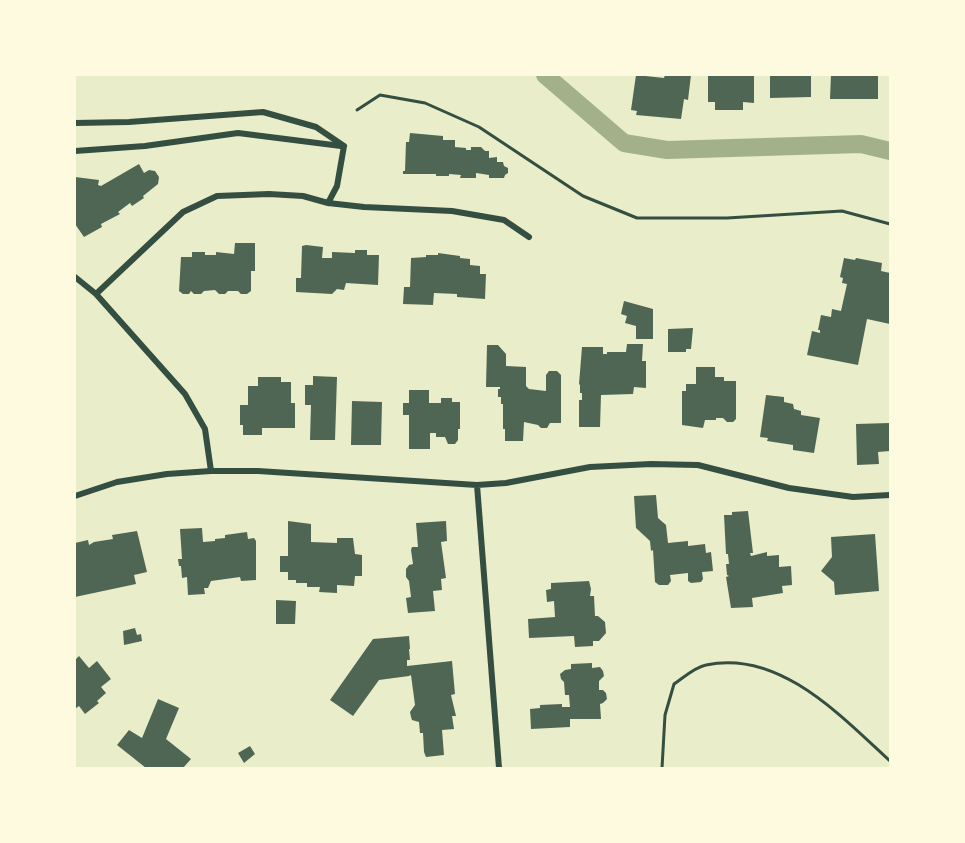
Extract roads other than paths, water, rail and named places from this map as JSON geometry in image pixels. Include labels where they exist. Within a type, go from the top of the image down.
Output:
[{"type":"street","points":[[75,123],[129,122],[262,112],[316,127],[345,146]]},
{"type":"street","points":[[75,151],[144,146],[238,133],[345,146]]},
{"type":"street","points":[[328,202],[337,186],[345,146]]},
{"type":"street","points":[[96,294],[183,212],[218,196],[268,194],[303,196],[364,207],[452,211],[504,220],[529,237]]},
{"type":"street","points":[[75,277],[96,294],[185,394],[204,429],[211,471]]},
{"type":"street","points":[[75,496],[117,482],[167,474],[211,471],[258,471],[477,485],[506,483],[590,466],[674,464],[698,465],[789,488],[853,497],[890,495]]},
{"type":"street","points":[[477,485],[499,768]]},
{"type":"waterway","points":[[545,75],[624,143],[667,150],[861,144],[890,151]]}]
